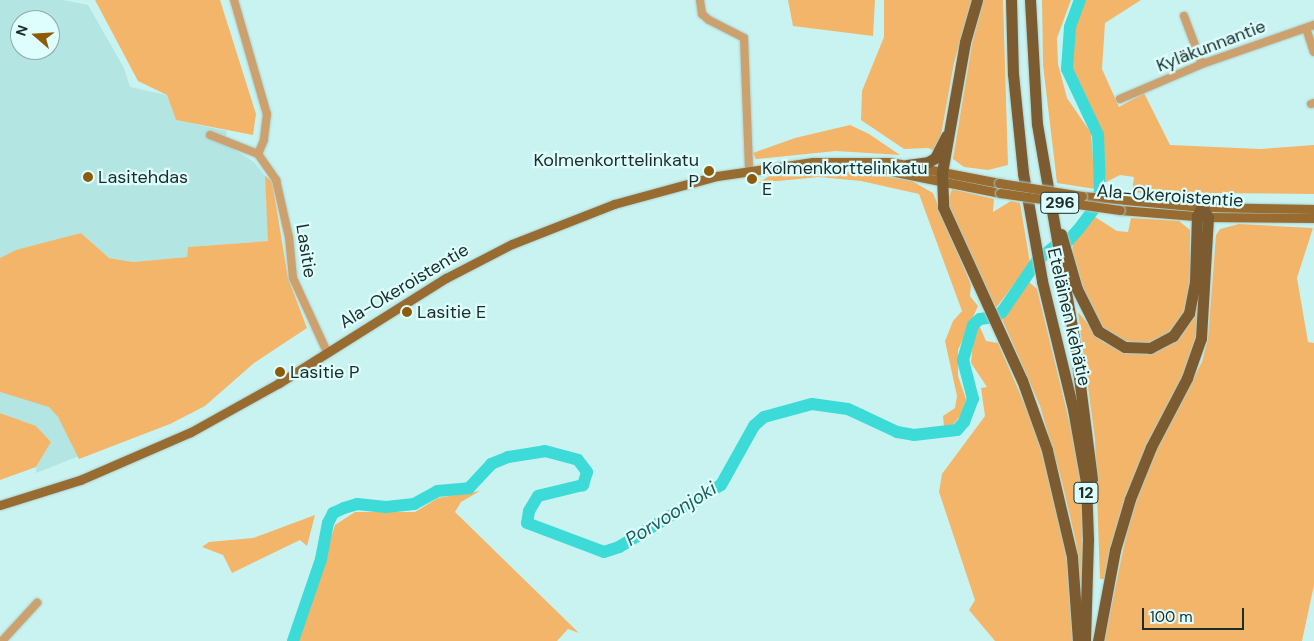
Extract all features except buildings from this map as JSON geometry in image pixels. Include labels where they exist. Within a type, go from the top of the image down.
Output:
[{"type":"highway","points":[[977,0],[965,42],[942,176],[946,218],[1035,413],[1058,486],[1072,557],[1078,641]]},
{"type":"highway","name":"Eteläinen kehätie","points":[[1011,0],[1015,108],[1033,234],[1042,281],[1073,409],[1086,482],[1088,548],[1085,641]]},
{"type":"highway","name":"Eteläinen kehätie","points":[[1030,0],[1037,124],[1064,265],[1090,448],[1094,560],[1091,641]]},
{"type":"highway","points":[[906,165],[928,162],[935,158],[951,123]]},
{"type":"highway","points":[[1064,265],[1083,306],[1098,331],[1125,347],[1150,348],[1173,336],[1189,313],[1195,282],[1202,214]]},
{"type":"highway","points":[[1098,641],[1115,550],[1130,499],[1151,447],[1187,378],[1201,338],[1202,214]]},
{"type":"main road","name":"Ala-Okeroistentie","points":[[848,162],[999,183],[1120,206]]},
{"type":"main road","name":"Ala-Okeroistentie","points":[[0,505],[80,480],[164,446],[226,414],[446,278],[538,233],[647,194],[749,170],[793,164],[848,162],[906,165],[1000,193],[1202,214],[1314,218]]},
{"type":"main road","name":"Ala-Okeroistentie","points":[[1202,214],[1314,209]]},
{"type":"street","points":[[210,136],[258,154],[264,140],[267,114],[234,0]]},
{"type":"street","points":[[700,0],[702,14],[709,20],[744,38],[749,170]]},
{"type":"street","points":[[1184,16],[1202,64]]},
{"type":"street","points":[[1310,27],[1314,52]]},
{"type":"street","name":"Kyläkunnantie","points":[[1120,99],[1202,64],[1310,27]]},
{"type":"street","name":"Lasitie","points":[[258,154],[276,180],[283,204],[293,278],[299,297],[327,352]]},
{"type":"street","points":[[2,641],[38,604]]},
{"type":"shaded area","name":"Lasitehdas","points":[[0,0],[63,0],[88,5],[124,68],[130,87],[167,95],[176,120],[227,131],[224,143],[254,162],[265,176],[269,241],[188,247],[187,257],[133,262],[109,258],[81,233],[0,258]]},
{"type":"shaded area","points":[[95,0],[220,0],[256,114],[253,135],[176,120],[167,95],[138,81]]},
{"type":"shaded area","points":[[788,0],[875,0],[873,36],[793,26]]},
{"type":"shaded area","points":[[884,0],[972,0],[954,63],[941,135],[936,151],[928,148],[904,149],[861,120],[862,91],[884,37]]},
{"type":"shaded area","points":[[983,0],[1003,0],[1008,165],[988,170],[964,167],[953,159],[972,44]]},
{"type":"shaded area","points":[[1042,0],[1071,0],[1057,38],[1058,64],[1067,98],[1091,133],[1095,189],[1057,183],[1043,65]]},
{"type":"shaded area","points":[[1085,0],[1141,0],[1105,23],[1102,69],[1119,107],[1144,93],[1170,145],[1261,149],[1314,145],[1314,194],[1212,193],[1192,197],[1132,192],[1134,177],[1120,175],[1106,182],[1101,133],[1071,64],[1074,27]]},
{"type":"shaded area","points":[[850,125],[869,134],[900,155],[836,151],[756,159],[753,153],[795,138]]},
{"type":"shaded area","points":[[812,170],[865,173],[912,181],[933,193],[971,285],[970,296],[978,306],[958,350],[958,376],[966,399],[961,415],[951,427],[944,427],[943,416],[955,408],[957,396],[945,341],[953,321],[962,311],[919,194],[861,181],[819,177],[758,183],[771,175]]},
{"type":"shaded area","points":[[265,176],[272,181],[288,278],[307,328],[254,363],[205,406],[170,424],[79,459],[58,417],[49,407],[0,392],[0,258],[16,250],[81,233],[109,258],[133,262],[187,257],[188,247],[268,241]]},
{"type":"shaded area","points":[[952,189],[994,199],[993,212],[1011,201],[1020,203],[1030,263],[996,308],[953,219],[948,201]]},
{"type":"shaded area","points":[[1095,217],[1117,231],[1128,232],[1131,218],[1179,221],[1190,230],[1190,297],[1178,324],[1164,337],[1146,344],[1114,339],[1100,328],[1091,313],[1072,252],[1073,244]]},
{"type":"shaded area","points":[[1239,224],[1313,228],[1297,278],[1308,342],[1314,343],[1314,585],[1302,641],[1104,641],[1132,508],[1150,461],[1202,362],[1208,338],[1216,235],[1220,229]]},
{"type":"shaded area","points":[[1029,282],[1037,289],[1078,457],[1083,500],[1082,600],[1076,542],[1062,482],[1040,406],[1002,319]]},
{"type":"shaded area","points":[[1198,301],[1200,317],[1192,353],[1104,579],[1100,579],[1095,439],[1078,312],[1103,342],[1117,348],[1167,345],[1182,335]]},
{"type":"shaded area","points":[[979,325],[986,341],[998,343],[1031,419],[1047,468],[1066,549],[1073,641],[995,641],[969,610],[975,600],[939,492],[942,474],[985,416],[981,388],[987,387],[971,363],[974,332]]},
{"type":"shaded area","points":[[0,392],[48,405],[58,417],[79,456],[36,473],[36,467],[51,442],[36,426],[0,413]]},
{"type":"shaded area","points":[[0,413],[36,426],[51,442],[36,467],[0,480]]},
{"type":"shaded area","points":[[480,491],[461,502],[455,512],[579,633],[568,629],[557,641],[298,641],[335,525],[355,512],[415,512],[438,498]]},
{"type":"shaded area","points":[[315,515],[307,546],[300,540],[232,573],[223,555],[202,547],[209,542],[253,538]]},
{"type":"waterway","name":"Porvoonjoki","points":[[293,641],[321,559],[328,523],[333,513],[344,508],[357,504],[386,507],[414,504],[437,491],[469,488],[491,464],[508,457],[545,451],[578,460],[587,472],[583,485],[538,496],[529,511],[527,523],[604,552],[619,547],[721,485],[754,426],[764,417],[812,404],[848,409],[897,432],[914,435],[957,430],[964,422],[973,399],[963,360],[973,325],[980,319],[994,317],[1002,312],[1037,261],[1057,244],[1068,241],[1078,230],[1093,210],[1100,191],[1098,135],[1067,69],[1070,27],[1080,0]]},
{"type":"place","name":"Kolmenkorttelinkatu P","points":[[709,171]]},
{"type":"place","name":"Lasitehdas","points":[[88,177]]},
{"type":"place","name":"Kolmenkorttelinkatu E","points":[[752,179]]},
{"type":"place","name":"Lasitie E","points":[[407,312]]},
{"type":"place","name":"Lasitie P","points":[[280,372]]}]
